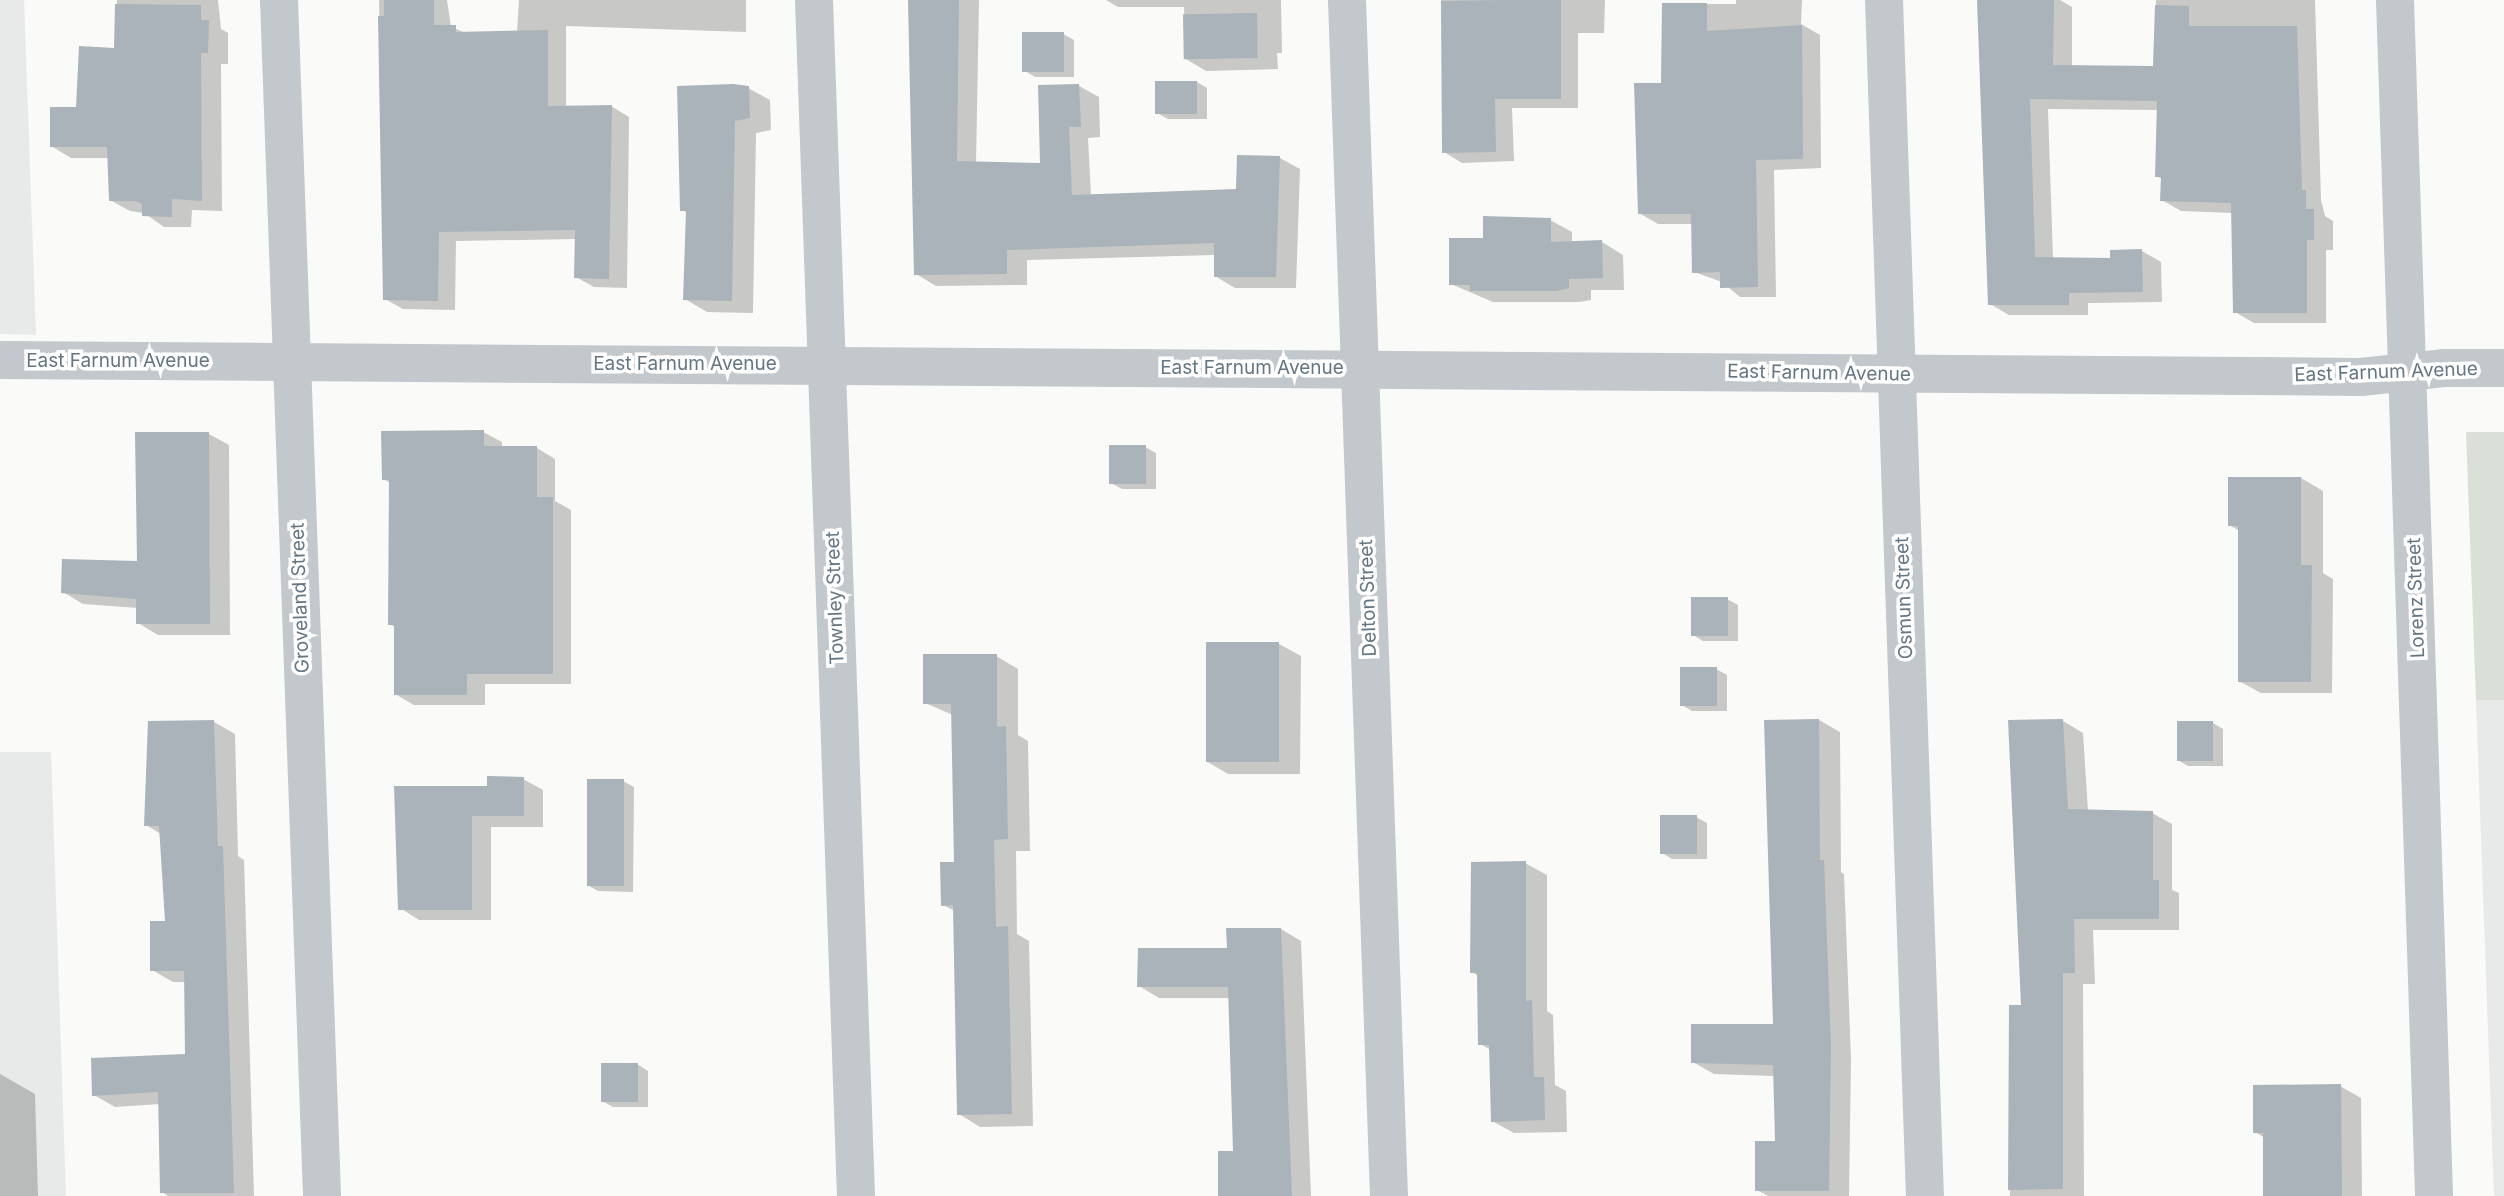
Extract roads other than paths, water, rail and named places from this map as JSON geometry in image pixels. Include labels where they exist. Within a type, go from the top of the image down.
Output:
[{"type":"street","name":"Groveland Street","points":[[279,0],[322,1196]]},
{"type":"street","name":"Townley Street","points":[[814,0],[856,1196]]},
{"type":"street","name":"Delton Street","points":[[1347,0],[1389,1196]]},
{"type":"street","name":"Osmun Street","points":[[1884,0],[1925,1196]]},
{"type":"street","name":"Lorenz Street","points":[[2395,0],[2434,1196]]},
{"type":"street","name":"East Farnum Avenue","points":[[0,360],[2361,377],[2504,368]]}]
